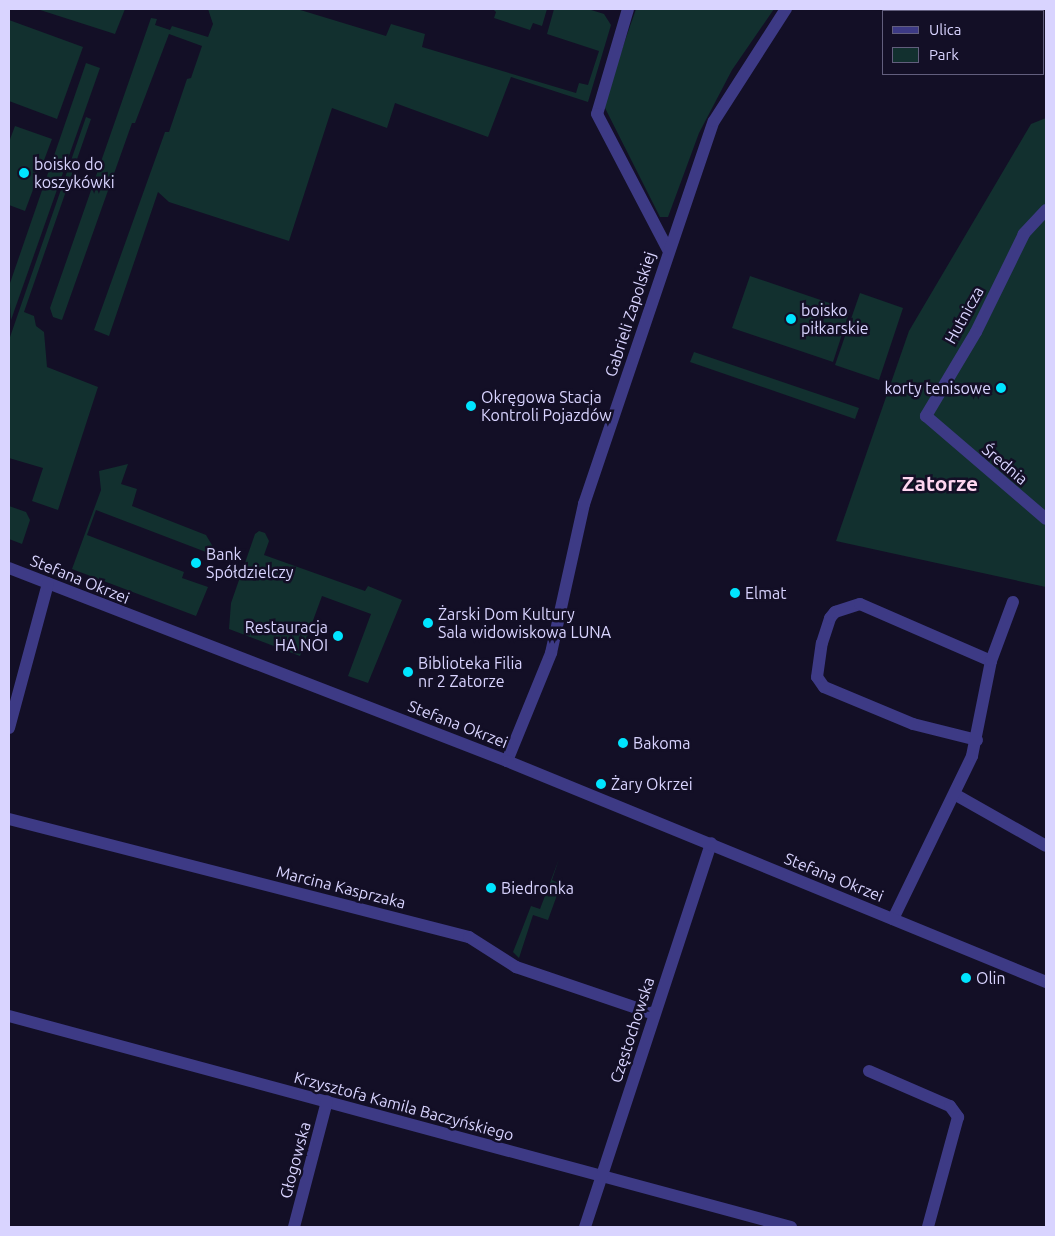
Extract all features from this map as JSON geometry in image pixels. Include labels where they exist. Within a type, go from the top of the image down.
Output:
[{"type":"street","points":[[628,9],[597,114],[668,250]]},
{"type":"street","name":"Gabrieli Zapolskiej","points":[[506,761],[551,652],[584,504],[668,250],[714,120],[786,9]]},
{"type":"street","name":"Hutnicza","points":[[943,434],[928,421],[926,411],[976,332],[1024,234],[1046,210]]},
{"type":"street","name":"Średnia","points":[[943,434],[1046,519]]},
{"type":"street","name":"Stefana Okrzei","points":[[9,568],[506,761],[711,843],[1046,982]]},
{"type":"street","points":[[9,728],[48,583]]},
{"type":"street","name":"Stefana Okrzei","points":[[893,919],[956,795],[977,740],[991,661],[1013,602]]},
{"type":"street","points":[[977,740],[913,724],[824,687],[817,678],[822,643],[830,618],[835,612],[860,604],[991,661]]},
{"type":"street","points":[[956,795],[1046,846]]},
{"type":"street","name":"Marcina Kasprzaka","points":[[9,819],[469,937],[516,967],[654,1014]]},
{"type":"street","name":"Częstochowska","points":[[585,1227],[711,843]]},
{"type":"street","name":"Krzysztofa Kamila Baczyńskiego","points":[[9,1016],[791,1227]]},
{"type":"street","points":[[869,1071],[950,1106],[958,1117],[928,1227]]},
{"type":"street","name":"Głogowska","points":[[294,1227],[327,1101]]},
{"type":"green space","points":[[37,9],[125,9],[115,34]]},
{"type":"green space","points":[[208,9],[297,9],[386,36],[391,24],[425,34],[422,47],[576,93],[579,83],[588,85],[599,51],[547,34],[554,9],[588,9],[604,14],[611,25],[588,102],[511,77],[488,137],[395,103],[387,128],[332,108],[289,241],[169,202],[158,192],[109,336],[94,330],[165,132],[169,132],[187,79],[191,78],[202,46],[169,34],[135,123],[132,123],[62,320],[53,317],[50,308],[151,18],[157,19],[155,25],[170,30],[172,26],[208,37],[213,24]]},
{"type":"green space","points":[[493,9],[547,9],[542,26],[533,23],[530,30],[494,18],[496,12]]},
{"type":"green space","points":[[636,9],[774,9],[732,70],[699,133],[668,217],[660,217],[603,104]]},
{"type":"green space","points":[[9,20],[83,47],[57,119],[9,101]]},
{"type":"green space","points":[[86,63],[100,68],[11,320],[9,286]]},
{"type":"green space","points":[[86,117],[91,119],[24,312],[34,316],[36,326],[44,332],[47,367],[98,387],[58,510],[32,501],[43,468],[9,458],[9,340]]},
{"type":"green space","points":[[1046,118],[1046,587],[836,541],[909,331],[1031,124]]},
{"type":"green space","name":"boisko do koszykówki","points":[[15,126],[52,139],[25,211],[9,205],[9,142]]},
{"type":"green space","name":"boisko piłkarskie","points":[[750,276],[850,310],[833,362],[732,328]]},
{"type":"green space","points":[[860,293],[903,308],[879,380],[835,365]]},
{"type":"green space","points":[[694,352],[859,408],[855,419],[690,362]]},
{"type":"green space","points":[[128,464],[121,484],[137,489],[132,506],[206,535],[219,557],[96,510],[87,535],[184,572],[182,578],[208,587],[196,616],[72,569],[101,490],[99,471]]},
{"type":"green space","points":[[9,506],[26,512],[30,520],[22,544],[9,539]]},
{"type":"green space","points":[[259,531],[265,533],[269,541],[264,555],[365,591],[368,586],[402,600],[368,683],[348,676],[371,614],[322,596],[300,656],[229,629],[231,603],[255,534]]},
{"type":"green space","points":[[559,859],[552,880],[561,884],[548,920],[533,915],[519,958],[513,952],[531,906],[540,909]]},
{"type":"place","name":"boisko do koszykówki","points":[[24,173]]},
{"type":"place","name":"boisko piłkarskie","points":[[791,319]]},
{"type":"place","name":"korty tenisowe","points":[[1001,388]]},
{"type":"place","name":"Okręgowa Stacja Kontroli Pojazdów","points":[[471,406]]},
{"type":"place","name":"Bank Spółdzielczy","points":[[196,563]]},
{"type":"place","name":"Elmat","points":[[735,593]]},
{"type":"place","name":"Żarski Dom Kultury Sala widowiskowa LUNA","points":[[428,623]]},
{"type":"place","name":"Restauracja HA NOI","points":[[338,636]]},
{"type":"place","name":"Biblioteka Filia nr 2 Zatorze","points":[[408,672]]},
{"type":"place","name":"Bakoma","points":[[623,743]]},
{"type":"place","name":"Żary Okrzei","points":[[601,784]]},
{"type":"place","name":"Biedronka","points":[[491,888]]},
{"type":"place","name":"Olin","points":[[966,978]]},
{"type":"district","name":"Zatorze","points":[[940,483]]}]
